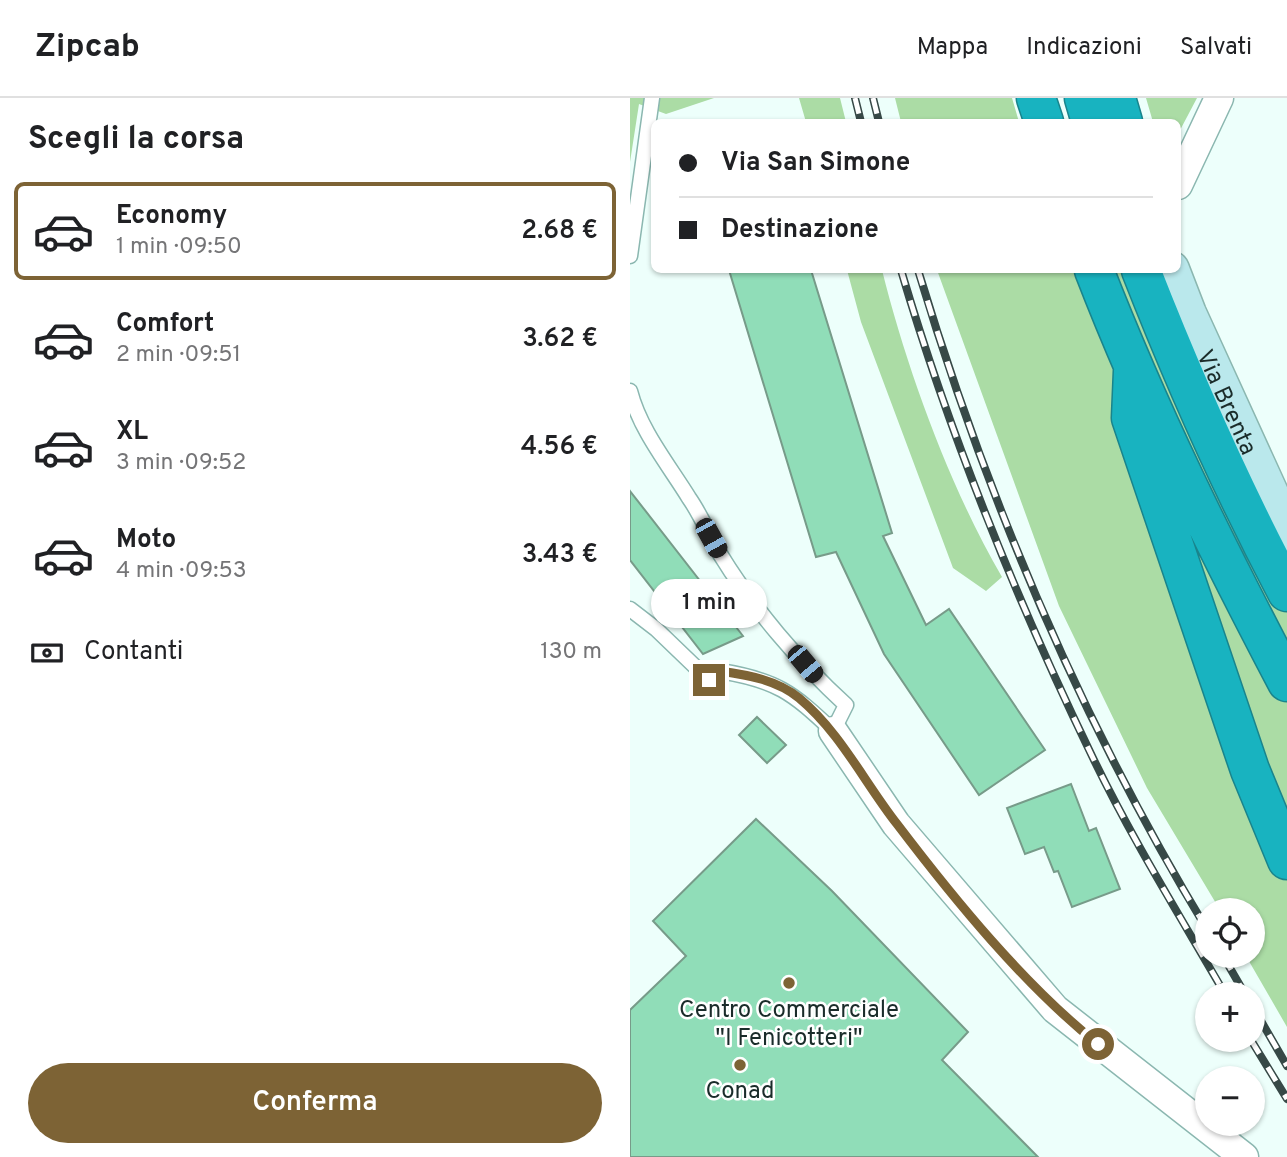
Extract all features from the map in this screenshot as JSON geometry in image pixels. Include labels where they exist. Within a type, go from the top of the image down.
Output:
[{"type":"highway","points":[[1035,98],[1043,119]]},
{"type":"highway","points":[[1084,98],[1090,119]]},
{"type":"highway","points":[[1116,98],[1122,119]]},
{"type":"highway","points":[[1095,273],[1133,371],[1214,543],[1287,682]]},
{"type":"highway","points":[[1142,273],[1186,385],[1254,530],[1287,592]]},
{"type":"highway","points":[[1133,371],[1131,418],[1246,757],[1287,860]]},
{"type":"street","points":[[1181,179],[1219,98]]},
{"type":"street","name":"Via Brenta","points":[[1171,273],[1187,314],[1287,533]]},
{"type":"street","points":[[832,730],[896,824],[1055,1009],[1244,1157]]},
{"type":"lane","points":[[630,256],[652,98]]},
{"type":"lane","points":[[630,391],[636,414],[692,502],[721,555],[774,627],[821,682],[846,705],[832,730],[797,697],[760,677],[720,671],[709,680],[630,609]]},
{"type":"green space","points":[[630,98],[714,98],[666,114],[639,104],[630,162]]},
{"type":"green space","points":[[799,98],[840,98],[845,119],[805,119]]},
{"type":"green space","points":[[895,98],[1012,98],[1018,119],[900,119]]},
{"type":"green space","points":[[1146,98],[1197,98],[1181,128],[1181,119],[1152,119]]},
{"type":"green space","points":[[848,273],[883,273],[904,348],[932,428],[965,506],[1002,577],[986,591],[953,568],[861,322]]},
{"type":"green space","points":[[938,273],[1155,273],[1287,568],[1287,1027],[1265,989],[1265,982],[1261,982],[1253,968],[1265,968],[1265,898],[1213,898],[1147,788],[1059,606]]},
{"type":"building","points":[[730,273],[812,273],[892,533],[883,536],[926,625],[949,609],[1045,750],[979,795],[884,654],[836,552],[816,557]]},
{"type":"building","points":[[630,491],[743,636],[703,654],[630,560]]},
{"type":"building","points":[[757,717],[786,745],[767,763],[739,735]]},
{"type":"building","points":[[1071,784],[1089,831],[1096,828],[1120,889],[1072,907],[1058,871],[1054,872],[1044,847],[1025,854],[1007,808]]},
{"type":"building","name":"Centro Commerciale \"I Fenicotteri\"","points":[[756,819],[832,891],[968,1032],[942,1060],[1038,1157],[630,1157],[630,1010],[686,956],[653,921]]},
{"type":"railway","points":[[855,98],[860,119]]},
{"type":"railway","points":[[873,98],[878,119]]},
{"type":"railway","points":[[902,273],[963,456],[1038,639],[1124,818],[1218,982]]},
{"type":"railway","points":[[919,273],[975,441],[1042,609],[1120,773],[1195,909]]},
{"type":"railway","points":[[1230,968],[1238,982]]},
{"type":"railway","points":[[1265,1028],[1287,1066]]},
{"type":"railway","points":[[1258,1052],[1287,1099]]},
{"type":"place","name":"Centro Commerciale \"I Fenicotteri\"","points":[[789,983]]},
{"type":"place","name":"Conad","points":[[740,1065]]},
{"type":"route","points":[[709,680],[720,671],[760,677],[797,697],[832,730],[896,824],[980,923],[1055,1009],[1098,1044]]}]
